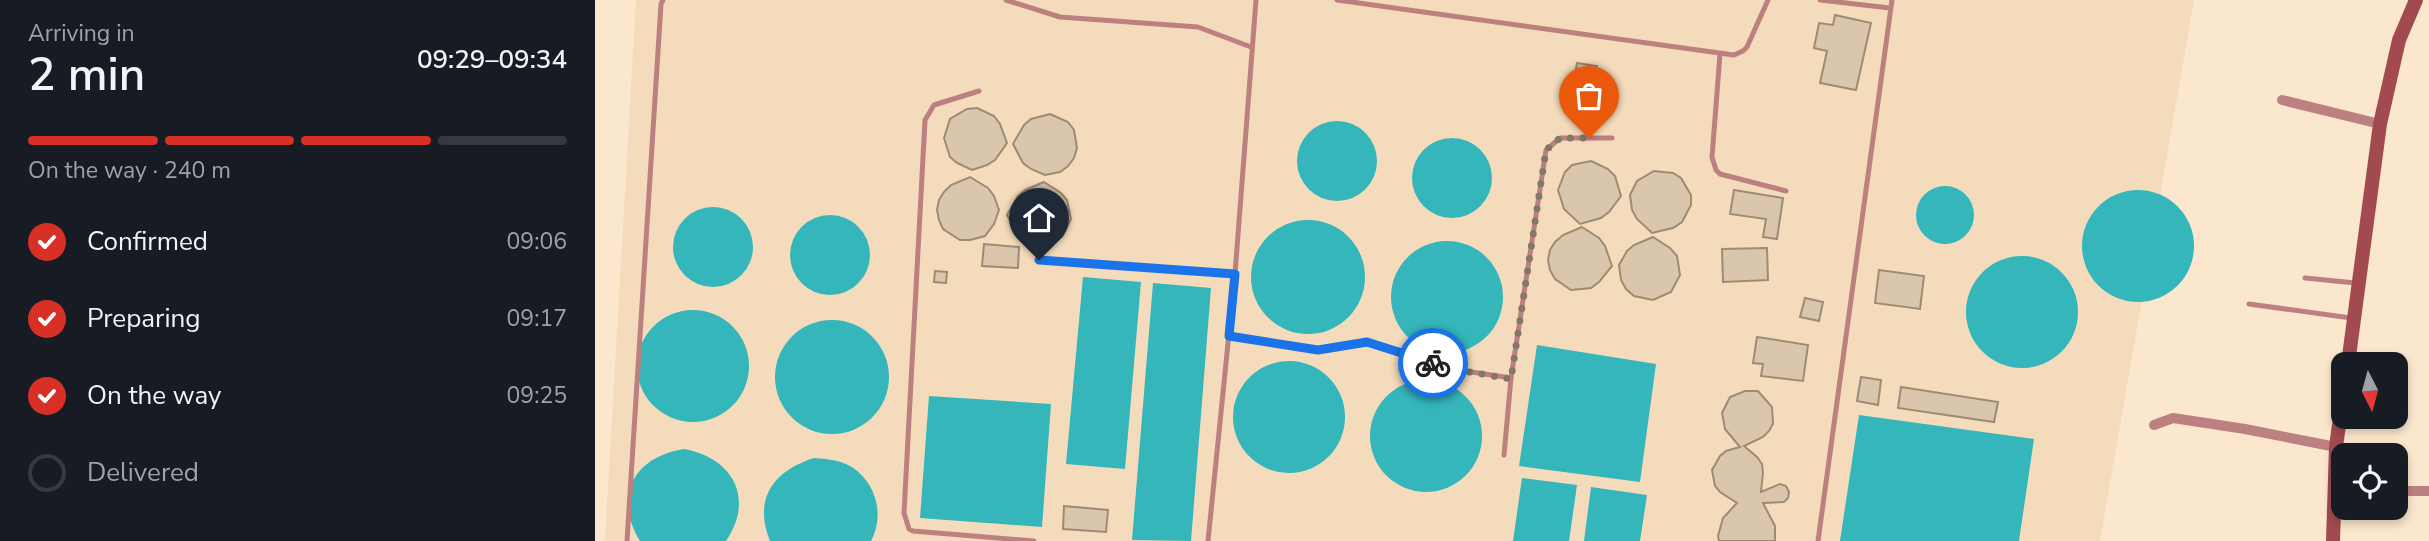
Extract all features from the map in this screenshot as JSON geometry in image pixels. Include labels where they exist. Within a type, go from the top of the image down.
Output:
[{"type":"street","points":[[2350,352],[2380,124],[2399,40],[2416,0]]},
{"type":"street","points":[[2282,100],[2380,124]]},
{"type":"street","points":[[2154,425],[2173,418],[2331,446]]},
{"type":"street","points":[[2408,491],[2429,491]]},
{"type":"street","points":[[2333,541],[2336,520]]},
{"type":"lane","points":[[627,541],[663,0]]},
{"type":"lane","points":[[1006,0],[1060,16],[1198,27],[1251,47]]},
{"type":"lane","points":[[1208,541],[1235,274],[1256,0]]},
{"type":"lane","points":[[1337,0],[1734,55],[1747,47],[1767,0]]},
{"type":"lane","points":[[1820,0],[1890,8]]},
{"type":"lane","points":[[1818,541],[1892,0]]},
{"type":"lane","points":[[1720,54],[1712,158],[1716,170],[1720,174],[1786,191]]},
{"type":"lane","points":[[979,91],[934,105],[925,120],[904,513],[909,529],[913,531],[1034,541]]},
{"type":"lane","points":[[1504,455],[1511,379],[1546,150],[1560,138],[1612,138]]},
{"type":"lane","points":[[1039,260],[1235,274]]},
{"type":"lane","points":[[2305,278],[2359,284]]},
{"type":"lane","points":[[2249,304],[2354,318]]},
{"type":"lane","points":[[1229,336],[1318,350],[1367,342],[1452,369],[1511,379]]},
{"type":"shaded area","points":[[636,0],[2194,0],[2100,541],[605,541]]},
{"type":"water","points":[[1337,121],[1352,124],[1365,133],[1374,146],[1377,161],[1374,176],[1365,189],[1352,198],[1337,201],[1322,198],[1309,189],[1300,176],[1297,161],[1300,146],[1309,133],[1322,124]]},
{"type":"water","points":[[1452,138],[1467,141],[1480,150],[1489,163],[1492,178],[1489,193],[1480,206],[1467,215],[1452,218],[1437,215],[1424,206],[1415,193],[1412,178],[1415,163],[1424,150],[1437,141]]},
{"type":"water","points":[[1939,186],[1951,186],[1966,194],[1974,209],[1974,221],[1966,236],[1951,244],[1939,244],[1924,236],[1916,221],[1916,209],[1924,194]]},
{"type":"water","points":[[2138,190],[2159,194],[2178,206],[2190,225],[2194,246],[2190,267],[2178,286],[2159,298],[2138,302],[2117,298],[2098,286],[2086,267],[2082,246],[2086,225],[2098,206],[2117,194]]},
{"type":"water","points":[[705,207],[721,207],[742,218],[753,239],[753,255],[742,276],[721,287],[705,287],[691,281],[679,269],[673,255],[673,239],[679,225],[691,213]]},
{"type":"water","points":[[830,215],[845,218],[858,227],[867,240],[870,255],[867,270],[858,283],[845,292],[830,295],[815,292],[802,283],[793,270],[790,255],[793,240],[802,227],[815,218]]},
{"type":"water","points":[[1308,220],[1330,225],[1348,237],[1360,255],[1365,277],[1360,299],[1348,317],[1330,329],[1308,334],[1286,329],[1268,317],[1256,299],[1251,277],[1256,255],[1268,237],[1286,225]]},
{"type":"water","points":[[1447,241],[1469,245],[1487,257],[1499,275],[1503,297],[1499,319],[1487,337],[1469,349],[1447,353],[1425,349],[1407,337],[1395,319],[1391,297],[1395,275],[1407,257],[1425,245]]},
{"type":"water","points":[[2022,256],[2043,260],[2062,272],[2074,291],[2078,312],[2074,333],[2062,352],[2043,364],[2022,368],[2001,364],[1982,352],[1970,333],[1966,312],[1970,291],[1982,272],[2001,260]]},
{"type":"water","points":[[1083,277],[1141,282],[1125,469],[1066,464]]},
{"type":"water","points":[[1153,283],[1211,288],[1191,541],[1132,540]]},
{"type":"water","points":[[693,310],[714,315],[732,327],[744,345],[749,366],[744,387],[732,405],[714,417],[693,422],[672,417],[654,405],[642,387],[637,366],[642,345],[654,327],[672,315]]},
{"type":"water","points":[[832,320],[854,324],[873,336],[885,355],[889,377],[885,399],[873,418],[854,430],[832,434],[810,430],[791,418],[779,399],[775,377],[779,355],[791,336],[810,324]]},
{"type":"water","points":[[1537,345],[1656,364],[1640,482],[1519,466]]},
{"type":"water","points":[[1289,361],[1310,365],[1329,377],[1341,396],[1345,417],[1341,438],[1329,457],[1310,469],[1289,473],[1268,469],[1249,457],[1237,438],[1233,417],[1237,396],[1249,377],[1268,365]]},
{"type":"water","points":[[1426,380],[1448,384],[1466,396],[1478,414],[1482,436],[1478,458],[1466,476],[1448,488],[1426,492],[1404,488],[1386,476],[1374,458],[1370,436],[1374,414],[1386,396],[1404,384]]},
{"type":"water","points":[[929,396],[1051,404],[1042,527],[920,518]]},
{"type":"water","points":[[1859,415],[2034,439],[2019,541],[1840,541]]},
{"type":"water","points":[[684,449],[715,461],[734,482],[739,510],[735,525],[726,541],[640,541],[628,509],[633,482],[641,470],[652,461],[666,453]]},
{"type":"water","points":[[814,458],[833,460],[852,467],[867,482],[876,500],[877,510],[871,541],[770,541],[764,512],[770,489],[787,471]]},
{"type":"water","points":[[1522,478],[1577,485],[1569,541],[1513,541]]},
{"type":"water","points":[[1591,487],[1647,495],[1640,541],[1584,541]]},
{"type":"building","points":[[1835,15],[1871,23],[1856,90],[1820,83],[1827,51],[1814,48],[1819,23],[1833,25]]},
{"type":"building","points":[[1577,63],[1597,66],[1593,92],[1573,89]]},
{"type":"building","points":[[977,108],[994,116],[1007,143],[995,160],[972,170],[950,157],[944,138],[950,119],[967,109]]},
{"type":"building","points":[[1050,114],[1068,122],[1074,130],[1077,148],[1068,166],[1060,172],[1045,175],[1023,163],[1013,144],[1024,125],[1031,119]]},
{"type":"building","points":[[1591,161],[1608,169],[1615,176],[1621,196],[1601,218],[1580,224],[1564,209],[1558,190],[1565,172],[1572,165]]},
{"type":"building","points":[[1654,171],[1673,173],[1681,178],[1691,195],[1691,205],[1682,222],[1673,228],[1652,233],[1637,219],[1632,210],[1630,195],[1637,181]]},
{"type":"building","points":[[970,177],[988,188],[999,210],[994,224],[985,236],[960,240],[943,229],[937,210],[939,200],[951,185]]},
{"type":"building","points":[[1044,182],[1067,200],[1071,219],[1062,237],[1044,245],[1020,239],[1007,215],[1018,196]]},
{"type":"building","points":[[1734,190],[1783,198],[1777,239],[1763,237],[1766,219],[1730,214]]},
{"type":"building","points":[[1582,227],[1599,238],[1612,266],[1591,288],[1571,290],[1555,279],[1548,260],[1555,242],[1563,235]]},
{"type":"building","points":[[1653,237],[1677,256],[1680,275],[1671,292],[1653,300],[1634,296],[1626,289],[1621,280],[1619,265],[1634,245]]},
{"type":"building","points":[[984,244],[1019,247],[1018,268],[982,266]]},
{"type":"building","points":[[1767,248],[1768,280],[1723,282],[1722,249]]},
{"type":"building","points":[[1879,270],[1924,276],[1920,309],[1875,303]]},
{"type":"building","points":[[935,271],[947,272],[946,283],[934,282]]},
{"type":"building","points":[[1805,298],[1823,302],[1819,321],[1800,317]]},
{"type":"building","points":[[1757,337],[1808,345],[1803,381],[1761,376],[1763,364],[1753,363]]},
{"type":"building","points":[[1861,377],[1881,380],[1878,405],[1857,401]]},
{"type":"building","points":[[1901,387],[1998,402],[1994,422],[1898,408]]},
{"type":"building","points":[[1745,391],[1758,391],[1772,407],[1773,424],[1769,431],[1744,446],[1762,464],[1761,492],[1780,484],[1786,486],[1789,492],[1784,502],[1763,503],[1775,526],[1775,541],[1719,541],[1718,536],[1723,518],[1737,503],[1715,486],[1712,470],[1726,451],[1740,447],[1725,429],[1722,413],[1730,397]]},
{"type":"building","points":[[1064,506],[1108,510],[1106,532],[1063,529]]},
{"type":"way so far","points":[[1433,363],[1511,379],[1546,150],[1560,138],[1589,138]]},
{"type":"route","points":[[1039,260],[1235,274],[1229,336],[1318,350],[1367,342],[1433,363]]}]
